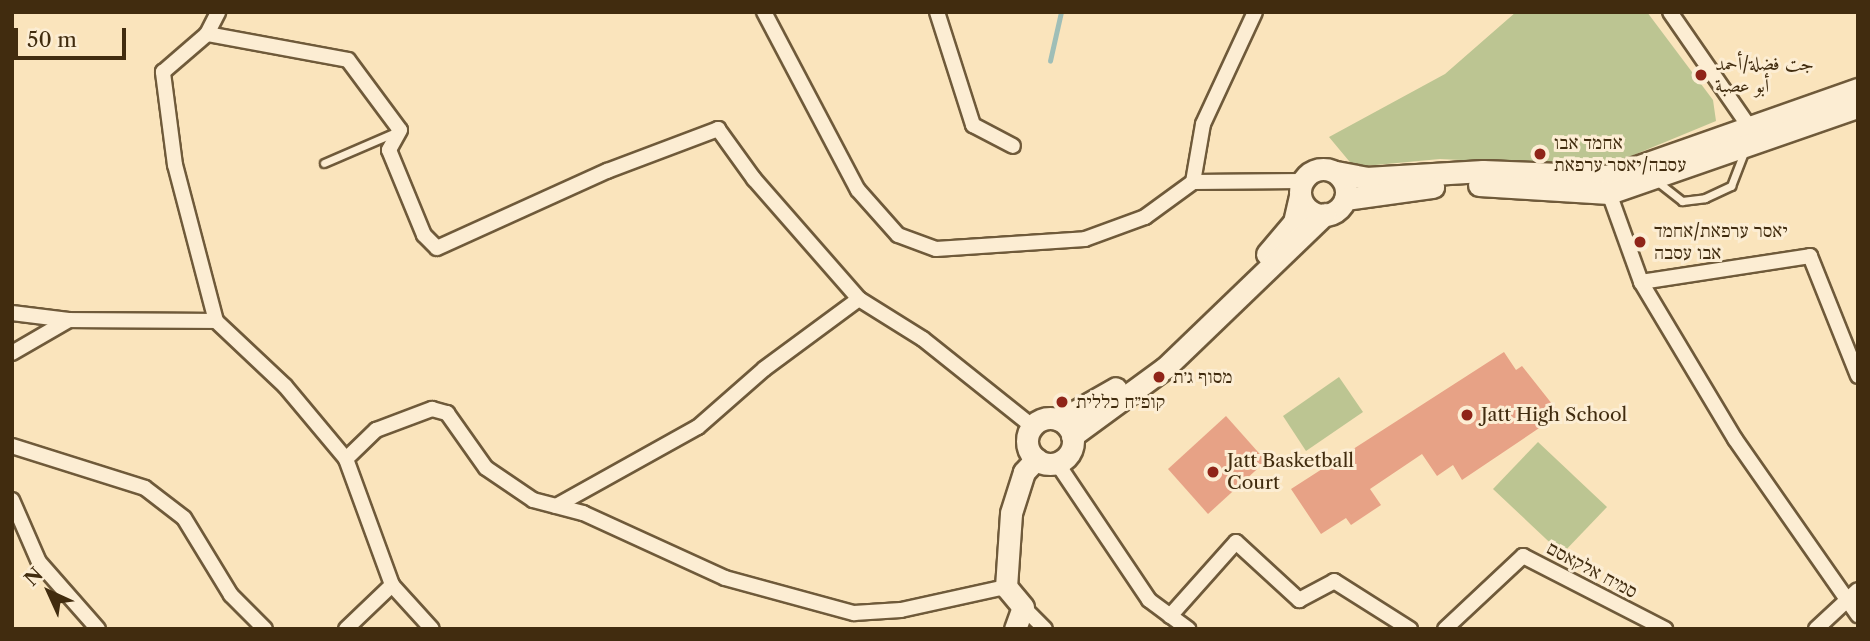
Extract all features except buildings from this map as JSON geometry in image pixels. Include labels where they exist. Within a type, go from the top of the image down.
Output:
[{"type":"street","points":[[218,12],[207,34],[163,72],[175,165],[216,321],[285,386],[346,459],[392,585],[432,629]]},
{"type":"street","points":[[764,12],[858,190],[898,235],[936,250],[1085,239],[1145,217],[1193,182],[1301,189]]},
{"type":"street","points":[[937,12],[973,125],[1013,146]]},
{"type":"street","points":[[1193,182],[1203,124],[1255,12]]},
{"type":"street","points":[[1670,12],[1748,136]]},
{"type":"street","points":[[207,34],[348,60],[400,130],[389,150],[424,235],[437,248],[607,171],[718,129],[754,179],[859,299],[923,339],[1032,426]]},
{"type":"street","points":[[1066,428],[1165,368],[1325,214],[1345,199],[1483,185],[1609,193],[1654,179],[1858,89]]},
{"type":"street","points":[[1066,428],[1158,360],[1284,237],[1301,189],[1313,170],[1366,178],[1483,171],[1611,176],[1858,107]]},
{"type":"street","points":[[1336,172],[1345,184],[1345,199]]},
{"type":"street","points":[[1301,189],[1308,209],[1325,214]]},
{"type":"street","points":[[1609,193],[1641,282],[1735,439],[1852,594],[1858,615]]},
{"type":"street","points":[[1641,282],[1810,256],[1858,376]]},
{"type":"street","points":[[555,506],[698,427],[764,369],[859,299]]},
{"type":"street","points":[[12,313],[69,320],[216,321]]},
{"type":"street","points":[[12,353],[69,320]]},
{"type":"street","points":[[346,459],[376,430],[432,409],[447,413],[486,468],[533,500],[555,506],[725,578],[854,613],[901,610],[1006,587]]},
{"type":"street","points":[[1066,428],[1045,418],[1032,426],[1027,447],[1036,459],[1057,463],[1133,580],[1170,616],[1188,629]]},
{"type":"street","points":[[1057,463],[1071,449],[1066,428]]},
{"type":"street","points":[[12,446],[145,488],[184,518],[231,595],[265,629]]},
{"type":"street","points":[[1036,459],[1014,495],[1006,587],[1045,629]]},
{"type":"street","points":[[12,500],[39,562],[97,629]]},
{"type":"street","points":[[1170,616],[1236,542],[1299,600],[1334,581],[1410,629]]},
{"type":"street","name":"סמיח אלקאסם","points":[[1445,629],[1523,556],[1665,629]]},
{"type":"street","points":[[346,629],[392,585]]},
{"type":"street","points":[[1816,629],[1852,594]]},
{"type":"street","points":[[1015,629],[1023,607]]},
{"type":"lane","points":[[324,163],[400,130]]},
{"type":"lane","points":[[1654,179],[1682,201],[1720,192],[1731,186],[1748,136]]},
{"type":"green space","points":[[1516,12],[1647,12],[1713,100],[1716,121],[1624,159],[1588,166],[1440,159],[1354,167],[1329,137],[1445,74]]},
{"type":"green space","points":[[1339,377],[1363,412],[1306,451],[1283,416]]},
{"type":"green space","points":[[1538,442],[1607,507],[1562,554],[1493,489]]},
{"type":"waterway","points":[[1050,61],[1061,12]]},
{"type":"place","name":"جت فضلة/أحمد أبو عصبة","points":[[1701,75]]},
{"type":"place","name":"אחמד אבו עסבה/יאסר ערפאת","points":[[1540,154]]},
{"type":"place","name":"יאסר ערפאת/אחמד אבו עסבה","points":[[1640,242]]},
{"type":"place","name":"מסוף ג׳ת","points":[[1159,377]]},
{"type":"place","name":"קופ״ח כללית","points":[[1062,402]]},
{"type":"place","name":"Jatt High School","points":[[1467,415]]},
{"type":"place","name":"Jatt Basketball Court","points":[[1213,472]]}]
